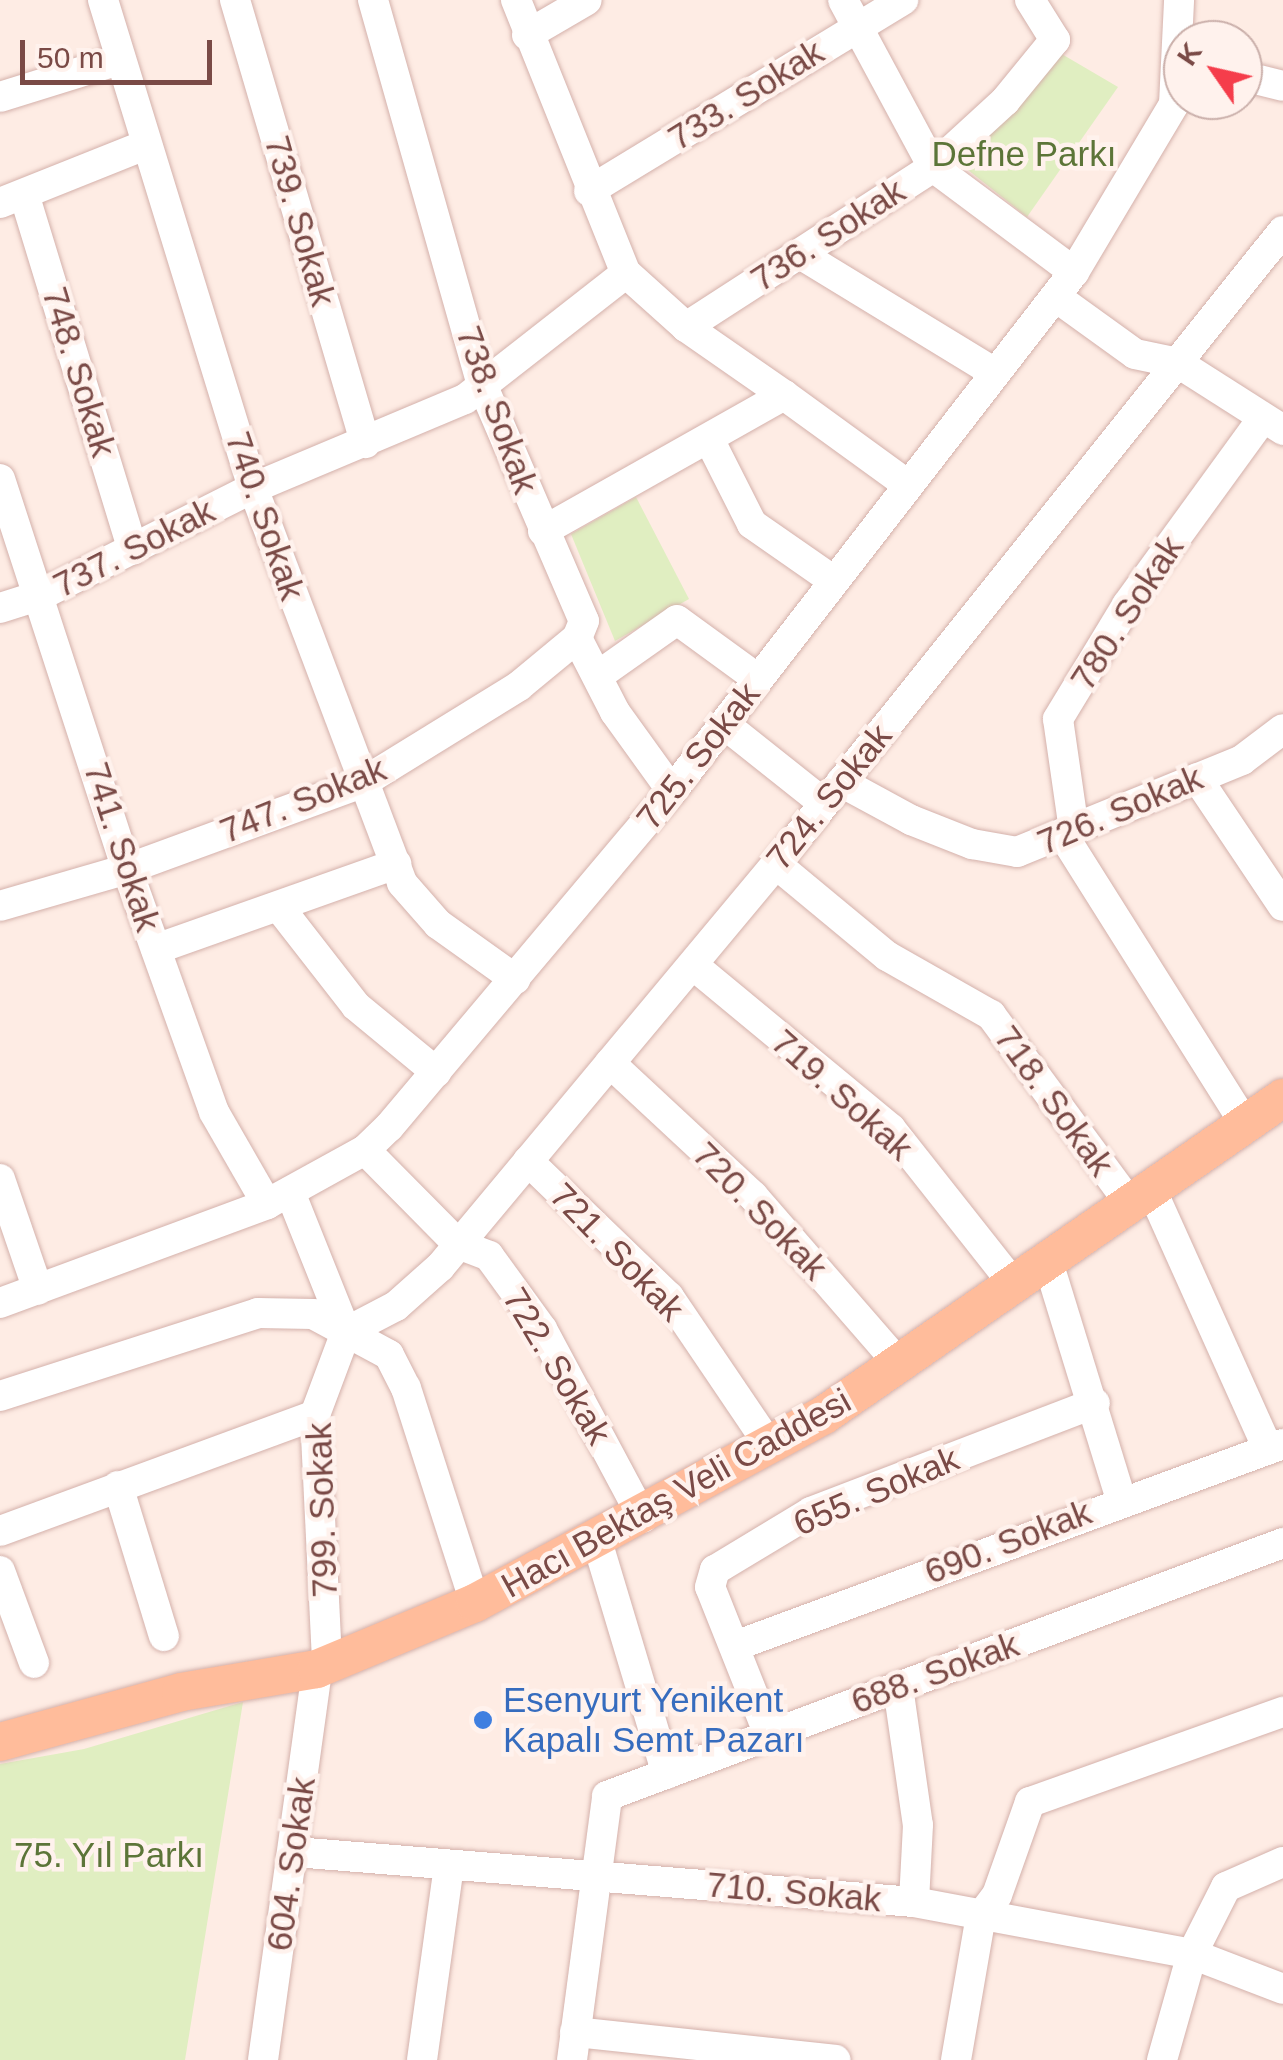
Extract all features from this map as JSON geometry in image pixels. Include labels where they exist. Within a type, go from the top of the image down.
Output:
[{"type":"main road","name":"Hacı Bektaş Veli Caddesi","points":[[0,1742],[180,1692],[322,1666],[475,1603],[643,1518],[901,1366],[1246,1126],[1281,1107]]},
{"type":"street","name":"740. Sokak","points":[[103,0],[144,145],[254,488],[402,883],[438,924],[515,979]]},
{"type":"street","name":"739. Sokak","points":[[235,0],[365,442]]},
{"type":"street","name":"738. Sokak","points":[[373,0],[481,382],[584,621],[577,638],[599,674],[614,712],[672,791]]},
{"type":"street","points":[[516,0],[526,35],[626,273],[686,327],[908,485]]},
{"type":"street","points":[[526,35],[588,0]]},
{"type":"street","name":"733. Sokak","points":[[589,191],[851,13],[903,0]]},
{"type":"street","name":"736. Sokak","points":[[686,327],[933,167],[1005,101],[1055,40],[1030,0]]},
{"type":"street","points":[[851,13],[933,167],[1066,284],[1136,354],[1178,362],[1273,424]]},
{"type":"street","points":[[0,97],[119,60]]},
{"type":"street","name":"725. Sokak","points":[[0,1303],[278,1198],[365,1150],[436,1072],[672,791],[1066,284],[1164,120]]},
{"type":"street","points":[[12,198],[144,145]]},
{"type":"street","name":"748. Sokak","points":[[12,198],[133,550]]},
{"type":"street","name":"724. Sokak","points":[[346,1332],[396,1306],[458,1244],[776,864],[1281,237]]},
{"type":"street","points":[[800,254],[996,373]]},
{"type":"street","name":"737. Sokak","points":[[0,608],[42,595],[254,488],[465,399],[481,382],[626,273]]},
{"type":"street","points":[[543,531],[784,395]]},
{"type":"street","name":"780. Sokak","points":[[1068,833],[1058,719],[1126,606],[1273,424]]},
{"type":"street","points":[[709,439],[752,524],[834,581]]},
{"type":"street","name":"741. Sokak","points":[[0,479],[42,595],[127,869],[214,1112],[278,1198]]},
{"type":"street","points":[[599,674],[677,620],[758,680]]},
{"type":"street","name":"747. Sokak","points":[[0,906],[127,869],[362,783],[519,686],[577,638]]},
{"type":"street","name":"726. Sokak","points":[[724,724],[832,792],[972,844],[1016,852],[1242,760],[1283,729]]},
{"type":"street","points":[[1197,778],[1283,906]]},
{"type":"street","points":[[1068,833],[1246,1126]]},
{"type":"street","points":[[156,949],[396,864]]},
{"type":"street","name":"718. Sokak","points":[[776,864],[887,956],[991,1015],[1142,1199],[1275,1447]]},
{"type":"street","points":[[279,907],[356,1006],[436,1072]]},
{"type":"street","name":"719. Sokak","points":[[693,964],[891,1129],[1015,1286]]},
{"type":"street","name":"720. Sokak","points":[[610,1063],[753,1196],[901,1366]]},
{"type":"street","name":"722. Sokak","points":[[365,1150],[458,1244],[489,1256],[542,1329],[643,1518]]},
{"type":"street","name":"721. Sokak","points":[[528,1161],[669,1297],[770,1446]]},
{"type":"street","points":[[0,1179],[38,1290]]},
{"type":"street","points":[[278,1198],[346,1332]]},
{"type":"street","points":[[1048,1262],[1096,1402],[1121,1500]]},
{"type":"street","points":[[0,1396],[258,1313],[313,1314],[389,1355],[406,1388],[475,1603]]},
{"type":"street","name":"799. Sokak","points":[[322,1666],[315,1415],[346,1332]]},
{"type":"street","name":"655. Sokak","points":[[769,1735],[710,1586],[715,1570],[811,1512],[1096,1402]]},
{"type":"street","points":[[0,1530],[315,1415]]},
{"type":"street","name":"690. Sokak","points":[[735,1646],[1121,1500],[1275,1447]]},
{"type":"street","points":[[118,1486],[164,1636]]},
{"type":"street","points":[[597,1542],[667,1774]]},
{"type":"street","name":"688. Sokak","points":[[592,1876],[607,1796],[1283,1543]]},
{"type":"street","points":[[0,1571],[34,1663]]},
{"type":"street","name":"604. Sokak","points":[[263,2060],[322,1666]]},
{"type":"street","points":[[898,1687],[918,1824],[914,1902]]},
{"type":"street","points":[[956,2060],[981,1916],[997,1895],[1030,1802],[1283,1712]]},
{"type":"street","name":"710. Sokak","points":[[295,1852],[914,1902],[1192,1954],[1283,1990]]},
{"type":"street","points":[[1162,2060],[1192,1954],[1226,1887],[1283,1862]]},
{"type":"street","points":[[422,2060],[450,1864]]},
{"type":"street","points":[[592,1876],[574,2046],[836,2060]]},
{"type":"green space","name":"Defne Parkı","points":[[1060,53],[1118,87],[1027,217],[963,166]]},
{"type":"green space","points":[[636,497],[689,599],[615,641],[571,534]]},
{"type":"green space","name":"75. Yıl Parkı","points":[[243,1702],[185,2060],[0,2060],[0,1764],[84,1749]]},
{"type":"place","name":"Esenyurt Yenikent Kapalı Semt Pazarı","points":[[483,1720]]}]
